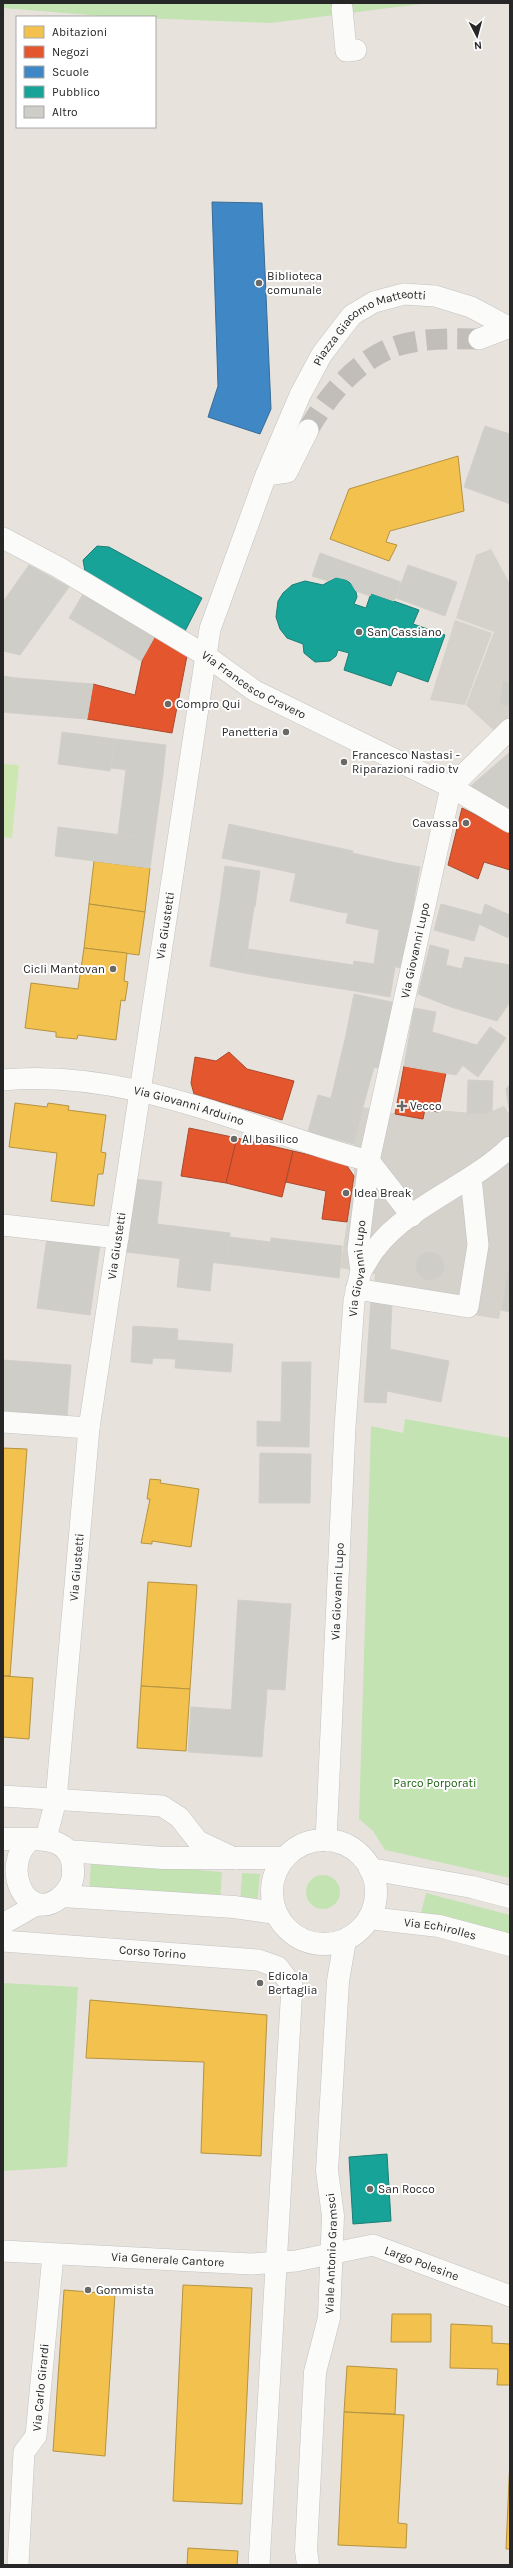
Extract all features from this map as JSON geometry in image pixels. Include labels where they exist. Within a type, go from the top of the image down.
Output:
[{"type":"street","points":[[342,8],[346,51],[356,50]]},
{"type":"street","name":"Piazza Giacomo Matteotti","points":[[205,655],[210,629],[266,476],[304,389],[322,354],[352,315],[374,302],[404,294],[435,296],[471,307],[510,327]]},
{"type":"street","name":"Piazza Giacomo Matteotti","points":[[479,339],[510,327]]},
{"type":"street","points":[[266,476],[287,472],[308,430]]},
{"type":"street","name":"Via Francesco Cravero","points":[[3,538],[58,567],[205,655],[255,692],[451,787],[510,822]]},
{"type":"street","name":"Via Giustetti","points":[[38,1839],[56,1800],[89,1428],[205,655]]},
{"type":"street","points":[[451,787],[510,730]]},
{"type":"street","name":"Via Giovanni Lupo","points":[[326,1841],[345,1427],[359,1280],[358,1250],[369,1161],[451,787]]},
{"type":"street","name":"Via Giovanni Arduino","points":[[3,1080],[75,1079],[141,1089],[369,1161]]},
{"type":"street","points":[[471,1178],[478,1245],[468,1307],[359,1280],[376,1248],[412,1216],[471,1178],[510,1147]]},
{"type":"street","points":[[369,1161],[412,1216]]},
{"type":"street","points":[[3,1225],[118,1238]]},
{"type":"street","points":[[3,1422],[89,1428]]},
{"type":"street","points":[[3,1796],[162,1806],[179,1817],[198,1840],[236,1859]]},
{"type":"street","points":[[3,1839],[38,1839],[57,1843],[67,1851],[73,1864],[72,1879],[62,1896],[55,1901],[20,1898],[11,1887],[8,1876],[8,1864],[12,1854],[20,1845],[38,1839]]},
{"type":"street","points":[[326,1841],[339,1843],[352,1849],[362,1858],[370,1869],[375,1885],[375,1902],[369,1918],[355,1934],[345,1940],[329,1944],[308,1941],[297,1937],[285,1927],[276,1913],[272,1899],[272,1884],[276,1870],[284,1858],[303,1845],[326,1841]]},
{"type":"street","points":[[67,1851],[163,1858],[284,1858]]},
{"type":"street","points":[[370,1869],[465,1885],[510,1896]]},
{"type":"street","points":[[62,1896],[234,1907],[276,1913]]},
{"type":"street","points":[[3,1924],[20,1898]]},
{"type":"street","name":"Via Echirolles","points":[[369,1918],[439,1926],[510,1945]]},
{"type":"street","name":"Viale Antonio Gramsci","points":[[308,2565],[306,2550],[315,2372],[329,2318],[333,2216],[327,2171],[338,1981],[345,1940]]},
{"type":"street","name":"Corso Torino","points":[[3,1942],[258,1960],[278,1967],[292,1986],[277,2264]]},
{"type":"street","name":"Largo Polesine","points":[[332,2253],[373,2246],[510,2296]]},
{"type":"street","name":"Via Generale Cantore","points":[[3,2252],[251,2264],[277,2264],[332,2253]]},
{"type":"street","name":"Via Carlo Girardi","points":[[18,2565],[24,2452],[36,2436],[53,2255]]},
{"type":"street","points":[[259,2565],[277,2264]]},
{"type":"green space","points":[[3,3],[429,3],[271,23],[156,19],[156,16],[103,16],[3,8]]},
{"type":"green space","points":[[3,764],[19,765],[12,838],[3,837]]},
{"type":"green space","name":"Parco Porporati","points":[[405,1419],[510,1438],[510,1878],[385,1850],[373,1831],[359,1819],[371,1426],[403,1433]]},
{"type":"green space","points":[[91,1861],[222,1872],[220,1902],[89,1893]]},
{"type":"green space","points":[[242,1873],[260,1874],[257,1905],[240,1903]]},
{"type":"green space","points":[[320,1875],[326,1875],[330,1876],[337,1882],[340,1892],[339,1899],[333,1906],[326,1909],[320,1909],[316,1908],[309,1902],[306,1895],[306,1889],[307,1885],[313,1878]]},
{"type":"green space","points":[[426,1893],[510,1915],[510,1936],[420,1917]]},
{"type":"green space","points":[[3,1983],[78,1987],[67,2167],[3,2171]]},
{"type":"shaded area","points":[[491,549],[510,584],[510,729],[501,737],[466,705],[494,632],[456,618],[476,555]]},
{"type":"shaded area","points":[[455,620],[492,633],[465,705],[430,700]]},
{"type":"shaded area","points":[[504,1106],[510,1115],[510,1261],[499,1319],[392,1301],[373,1292],[375,1274],[340,1268],[354,1176],[354,1144],[363,1107],[423,1119],[425,1109],[484,1114]]},
{"type":"building: Abitazioni","points":[[458,456],[464,511],[390,531],[386,542],[397,545],[389,561],[330,539],[349,489]]},
{"type":"building: Abitazioni","points":[[94,861],[150,868],[145,912],[89,904]]},
{"type":"building: Abitazioni","points":[[89,904],[145,912],[139,955],[84,948]]},
{"type":"building: Abitazioni","points":[[84,948],[127,953],[124,981],[128,982],[125,1001],[121,1000],[116,1040],[78,1035],[77,1039],[56,1037],[56,1032],[25,1028],[31,983],[78,989]]},
{"type":"building: Abitazioni","points":[[15,1103],[47,1107],[48,1103],[69,1106],[68,1110],[106,1115],[101,1152],[106,1153],[103,1174],[98,1174],[94,1206],[51,1201],[57,1153],[9,1147]]},
{"type":"building: Abitazioni","points":[[3,1448],[27,1449],[10,1676],[3,1676]]},
{"type":"building: Abitazioni","points":[[150,1479],[161,1480],[160,1483],[199,1489],[191,1547],[152,1541],[152,1544],[141,1543],[150,1499],[147,1499]]},
{"type":"building: Abitazioni","points":[[148,1582],[197,1585],[190,1689],[141,1686]]},
{"type":"building: Abitazioni","points":[[3,1676],[33,1678],[29,1739],[3,1737]]},
{"type":"building: Abitazioni","points":[[141,1686],[190,1689],[186,1751],[137,1748]]},
{"type":"building: Abitazioni","points":[[90,2000],[267,2015],[261,2156],[201,2153],[204,2062],[86,2058]]},
{"type":"building: Abitazioni","points":[[183,2285],[252,2288],[242,2504],[173,2501]]},
{"type":"building: Abitazioni","points":[[64,2290],[115,2294],[105,2456],[53,2451]]},
{"type":"building: Abitazioni","points":[[392,2314],[431,2314],[431,2342],[391,2342]]},
{"type":"building: Abitazioni","points":[[451,2324],[492,2326],[492,2343],[510,2344],[510,2385],[497,2385],[498,2369],[450,2368]]},
{"type":"building: Abitazioni","points":[[347,2366],[397,2369],[395,2414],[344,2412]]},
{"type":"building: Abitazioni","points":[[344,2412],[404,2415],[398,2523],[407,2524],[406,2548],[338,2545]]},
{"type":"building: Abitazioni","points":[[510,2458],[510,2549],[506,2549]]},
{"type":"building: Abitazioni","points":[[188,2548],[238,2551],[237,2565],[187,2565]]},
{"type":"building: Negozi","points":[[155,636],[187,656],[172,733],[87,719],[93,684],[135,695],[143,657]]},
{"type":"building: Negozi","points":[[462,808],[510,832],[510,870],[484,862],[478,879],[448,865]]},
{"type":"building: Negozi","points":[[229,1052],[247,1069],[294,1081],[282,1120],[194,1094],[191,1083],[195,1057],[216,1061]]},
{"type":"building: Negozi","points":[[404,1066],[446,1073],[438,1112],[425,1109],[423,1119],[395,1114]]},
{"type":"building: Negozi","points":[[189,1128],[237,1138],[226,1183],[181,1176]]},
{"type":"building: Negozi","points":[[237,1138],[293,1151],[282,1197],[226,1183]]},
{"type":"building: Negozi","points":[[293,1151],[345,1163],[354,1176],[347,1222],[322,1219],[326,1191],[286,1182]]},
{"type":"building: Scuole","points":[[212,202],[262,203],[271,409],[260,434],[208,417],[218,386]]},
{"type":"building: Pubblico","points":[[97,546],[109,547],[202,598],[183,635],[86,577],[83,560]]},
{"type":"building: Pubblico","name":"San Cassiano","points":[[336,577],[345,579],[355,587],[357,597],[354,604],[366,608],[371,593],[419,610],[413,624],[445,635],[428,682],[397,671],[391,686],[344,670],[349,653],[338,650],[336,656],[330,661],[315,662],[304,653],[303,644],[287,638],[280,629],[276,617],[278,601],[283,593],[292,585],[305,581],[323,585]]},
{"type":"building: Pubblico","name":"San Rocco","points":[[387,2154],[391,2221],[353,2224],[349,2157]]},
{"type":"building: Altro","points":[[485,426],[510,434],[510,504],[464,487]]},
{"type":"building: Altro","points":[[320,553],[401,582],[394,601],[371,593],[370,596],[356,591],[350,581],[345,579],[336,577],[328,581],[312,576]]},
{"type":"building: Altro","points":[[29,565],[69,587],[20,655],[3,651],[3,602]]},
{"type":"building: Altro","points":[[408,565],[457,582],[445,616],[396,598]]},
{"type":"building: Altro","points":[[83,594],[155,636],[141,661],[69,618]]},
{"type":"building: Altro","points":[[3,676],[16,678],[12,713],[3,712]]},
{"type":"building: Altro","points":[[16,678],[93,684],[87,719],[12,713]]},
{"type":"building: Altro","points":[[503,681],[510,683],[510,706],[500,704]]},
{"type":"building: Altro","points":[[62,732],[115,739],[110,771],[58,764]]},
{"type":"building: Altro","points":[[115,739],[166,745],[163,774],[111,768]]},
{"type":"building: Altro","points":[[510,752],[510,815],[466,790]]},
{"type":"building: Altro","points":[[126,770],[163,774],[154,839],[118,834]]},
{"type":"building: Altro","points":[[229,824],[353,851],[346,884],[222,858]]},
{"type":"building: Altro","points":[[58,827],[154,839],[150,868],[55,856]]},
{"type":"building: Altro","points":[[352,853],[397,863],[392,889],[347,879]]},
{"type":"building: Altro","points":[[397,863],[420,867],[415,894],[392,889]]},
{"type":"building: Altro","points":[[225,866],[260,871],[255,907],[220,902]]},
{"type":"building: Altro","points":[[296,873],[346,884],[340,912],[290,901]]},
{"type":"building: Altro","points":[[347,879],[415,894],[404,968],[374,964],[379,930],[346,923],[348,913],[340,912]]},
{"type":"building: Altro","points":[[220,902],[254,907],[244,973],[210,966]]},
{"type":"building: Altro","points":[[441,904],[482,915],[474,941],[434,930]]},
{"type":"building: Altro","points":[[485,904],[510,915],[508,938],[479,924]]},
{"type":"building: Altro","points":[[430,945],[449,950],[446,965],[462,969],[451,1007],[418,994]]},
{"type":"building: Altro","points":[[248,949],[307,958],[303,983],[244,973]]},
{"type":"building: Altro","points":[[465,957],[510,965],[510,1002],[497,1021],[451,1007]]},
{"type":"building: Altro","points":[[307,958],[353,965],[349,990],[303,983]]},
{"type":"building: Altro","points":[[354,961],[395,967],[390,997],[349,990]]},
{"type":"building: Altro","points":[[354,994],[396,1003],[386,1047],[345,1039]]},
{"type":"building: Altro","points":[[414,1008],[436,1012],[432,1032],[477,1045],[456,1075],[404,1066]]},
{"type":"building: Altro","points":[[490,1027],[506,1038],[478,1077],[462,1065]]},
{"type":"building: Altro","points":[[345,1039],[386,1047],[382,1069],[340,1060]]},
{"type":"building: Altro","points":[[340,1060],[374,1067],[363,1107],[331,1098]]},
{"type":"building: Altro","points":[[468,1080],[493,1081],[492,1111],[484,1114],[467,1113]]},
{"type":"building: Altro","points":[[510,1084],[510,1108],[509,1109],[506,1089]]},
{"type":"building: Altro","points":[[318,1095],[363,1107],[354,1144],[308,1132]]},
{"type":"building: Altro","points":[[135,1179],[162,1182],[157,1224],[230,1233],[226,1264],[126,1252]]},
{"type":"building: Altro","points":[[47,1237],[100,1245],[90,1315],[37,1308]]},
{"type":"building: Altro","points":[[230,1237],[271,1242],[268,1269],[226,1264]]},
{"type":"building: Altro","points":[[271,1238],[342,1246],[339,1278],[268,1269]]},
{"type":"building: Altro","points":[[430,1252],[436,1253],[440,1256],[443,1260],[443,1272],[440,1276],[436,1279],[430,1280],[424,1279],[420,1276],[417,1272],[416,1266],[417,1260],[420,1256],[424,1253]]},
{"type":"building: Altro","points":[[180,1258],[213,1262],[210,1291],[177,1287]]},
{"type":"building: Altro","points":[[510,1261],[510,1312],[501,1310]]},
{"type":"building: Altro","points":[[371,1299],[392,1301],[390,1349],[449,1361],[441,1402],[387,1391],[386,1403],[364,1402]]},
{"type":"building: Altro","points":[[133,1326],[178,1329],[176,1359],[153,1358],[152,1364],[131,1362]]},
{"type":"building: Altro","points":[[177,1340],[233,1344],[231,1372],[175,1368]]},
{"type":"building: Altro","points":[[3,1360],[71,1365],[67,1416],[3,1411]]},
{"type":"building: Altro","points":[[282,1362],[311,1362],[309,1447],[257,1446],[257,1421],[281,1422]]},
{"type":"building: Altro","points":[[260,1453],[311,1454],[310,1503],[259,1503]]},
{"type":"building: Altro","points":[[238,1600],[291,1604],[285,1690],[267,1689],[265,1720],[231,1717]]},
{"type":"building: Altro","points":[[191,1707],[265,1712],[262,1757],[188,1752]]},
{"type":"tunnel","points":[[308,430],[324,405],[343,382],[365,362],[378,354],[401,344],[423,340],[479,339]]},
{"type":"place","name":"Biblioteca comunale","points":[[259,283]]},
{"type":"place","name":"San Cassiano","points":[[359,632]]},
{"type":"place","name":"Compro Qui","points":[[168,704]]},
{"type":"place","name":"Panetteria","points":[[286,732]]},
{"type":"place","name":"Francesco Nastasi - Riparazioni radio tv","points":[[344,762]]},
{"type":"place","name":"Cavassa","points":[[466,823]]},
{"type":"place","name":"Cicli Mantovan","points":[[113,969]]},
{"type":"place","name":"Vecco","points":[[402,1106]]},
{"type":"place","name":"Al basilico","points":[[234,1139]]},
{"type":"place","name":"Idea Break","points":[[346,1193]]},
{"type":"place","name":"Edicola Bertaglia","points":[[260,1983]]},
{"type":"place","name":"San Rocco","points":[[370,2189]]},
{"type":"place","name":"Gommista","points":[[88,2290]]}]
